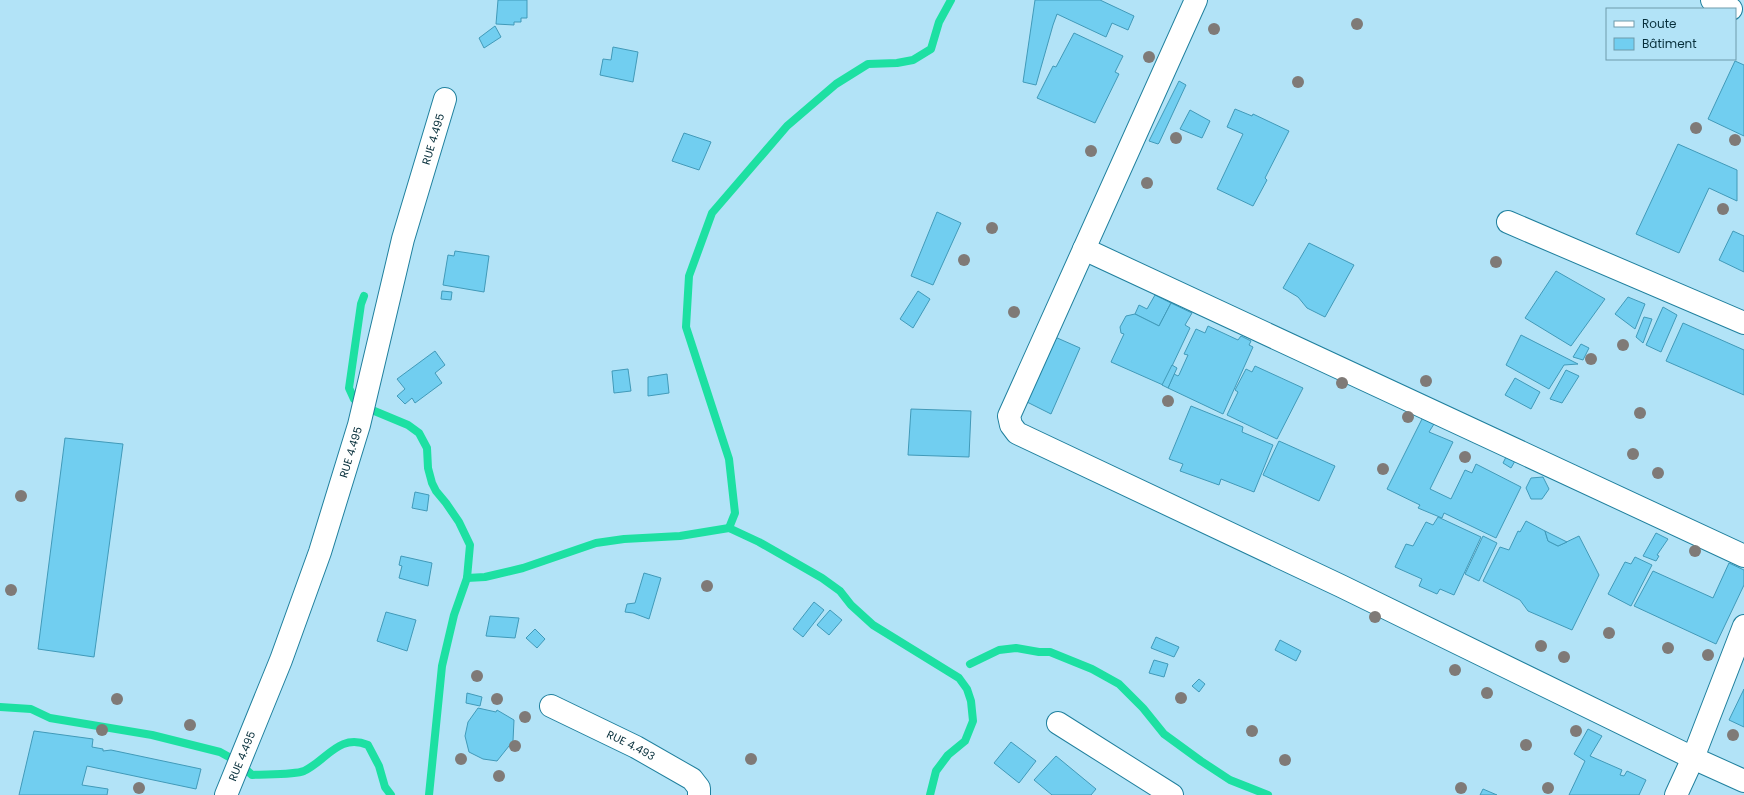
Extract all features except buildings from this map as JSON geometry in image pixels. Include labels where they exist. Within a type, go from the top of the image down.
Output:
[{"type":"street","points":[[1196,0],[1009,416],[1010,425],[1017,433],[1340,586],[1693,758],[1744,781]]},
{"type":"street","points":[[1712,0],[1728,8]]},
{"type":"street","name":"RUE 4.495","points":[[226,795],[281,660],[320,552],[359,425],[403,239],[445,99]]},
{"type":"street","points":[[1508,222],[1744,324]]},
{"type":"street","points":[[1084,249],[1744,556]]},
{"type":"street","points":[[1676,795],[1693,758],[1744,626]]},
{"type":"street","name":"RUE 4.493","points":[[551,706],[636,747],[692,779],[698,788],[699,795]]},
{"type":"street","points":[[1058,723],[1172,795]]},
{"type":"waterway","points":[[729,528],[735,513],[729,459],[686,327],[689,276],[712,213],[787,126],[836,84],[868,64],[897,63],[913,60],[931,49],[939,22],[951,0]]},
{"type":"waterway","points":[[364,296],[361,304],[349,388],[354,399],[372,410],[408,425],[419,433],[427,448],[428,468],[432,483],[436,491],[459,522],[470,545],[467,578],[454,615],[442,666],[429,795]]},
{"type":"waterway","points":[[467,578],[485,577],[523,568],[596,543],[624,539],[680,536],[729,528],[759,542],[822,578],[840,591],[851,605],[873,625],[959,678],[967,689],[971,701],[973,721],[965,741],[948,755],[936,771],[930,795]]},
{"type":"waterway","points":[[970,664],[999,650],[1016,648],[1039,652],[1050,652],[1092,669],[1119,684],[1143,708],[1164,734],[1201,761],[1230,780],[1268,795]]},
{"type":"waterway","points":[[0,707],[31,709],[50,718],[152,735],[220,752],[238,762],[252,775],[286,774],[304,771],[341,745],[349,742],[358,742],[368,745],[379,766],[385,787],[391,795]]}]
